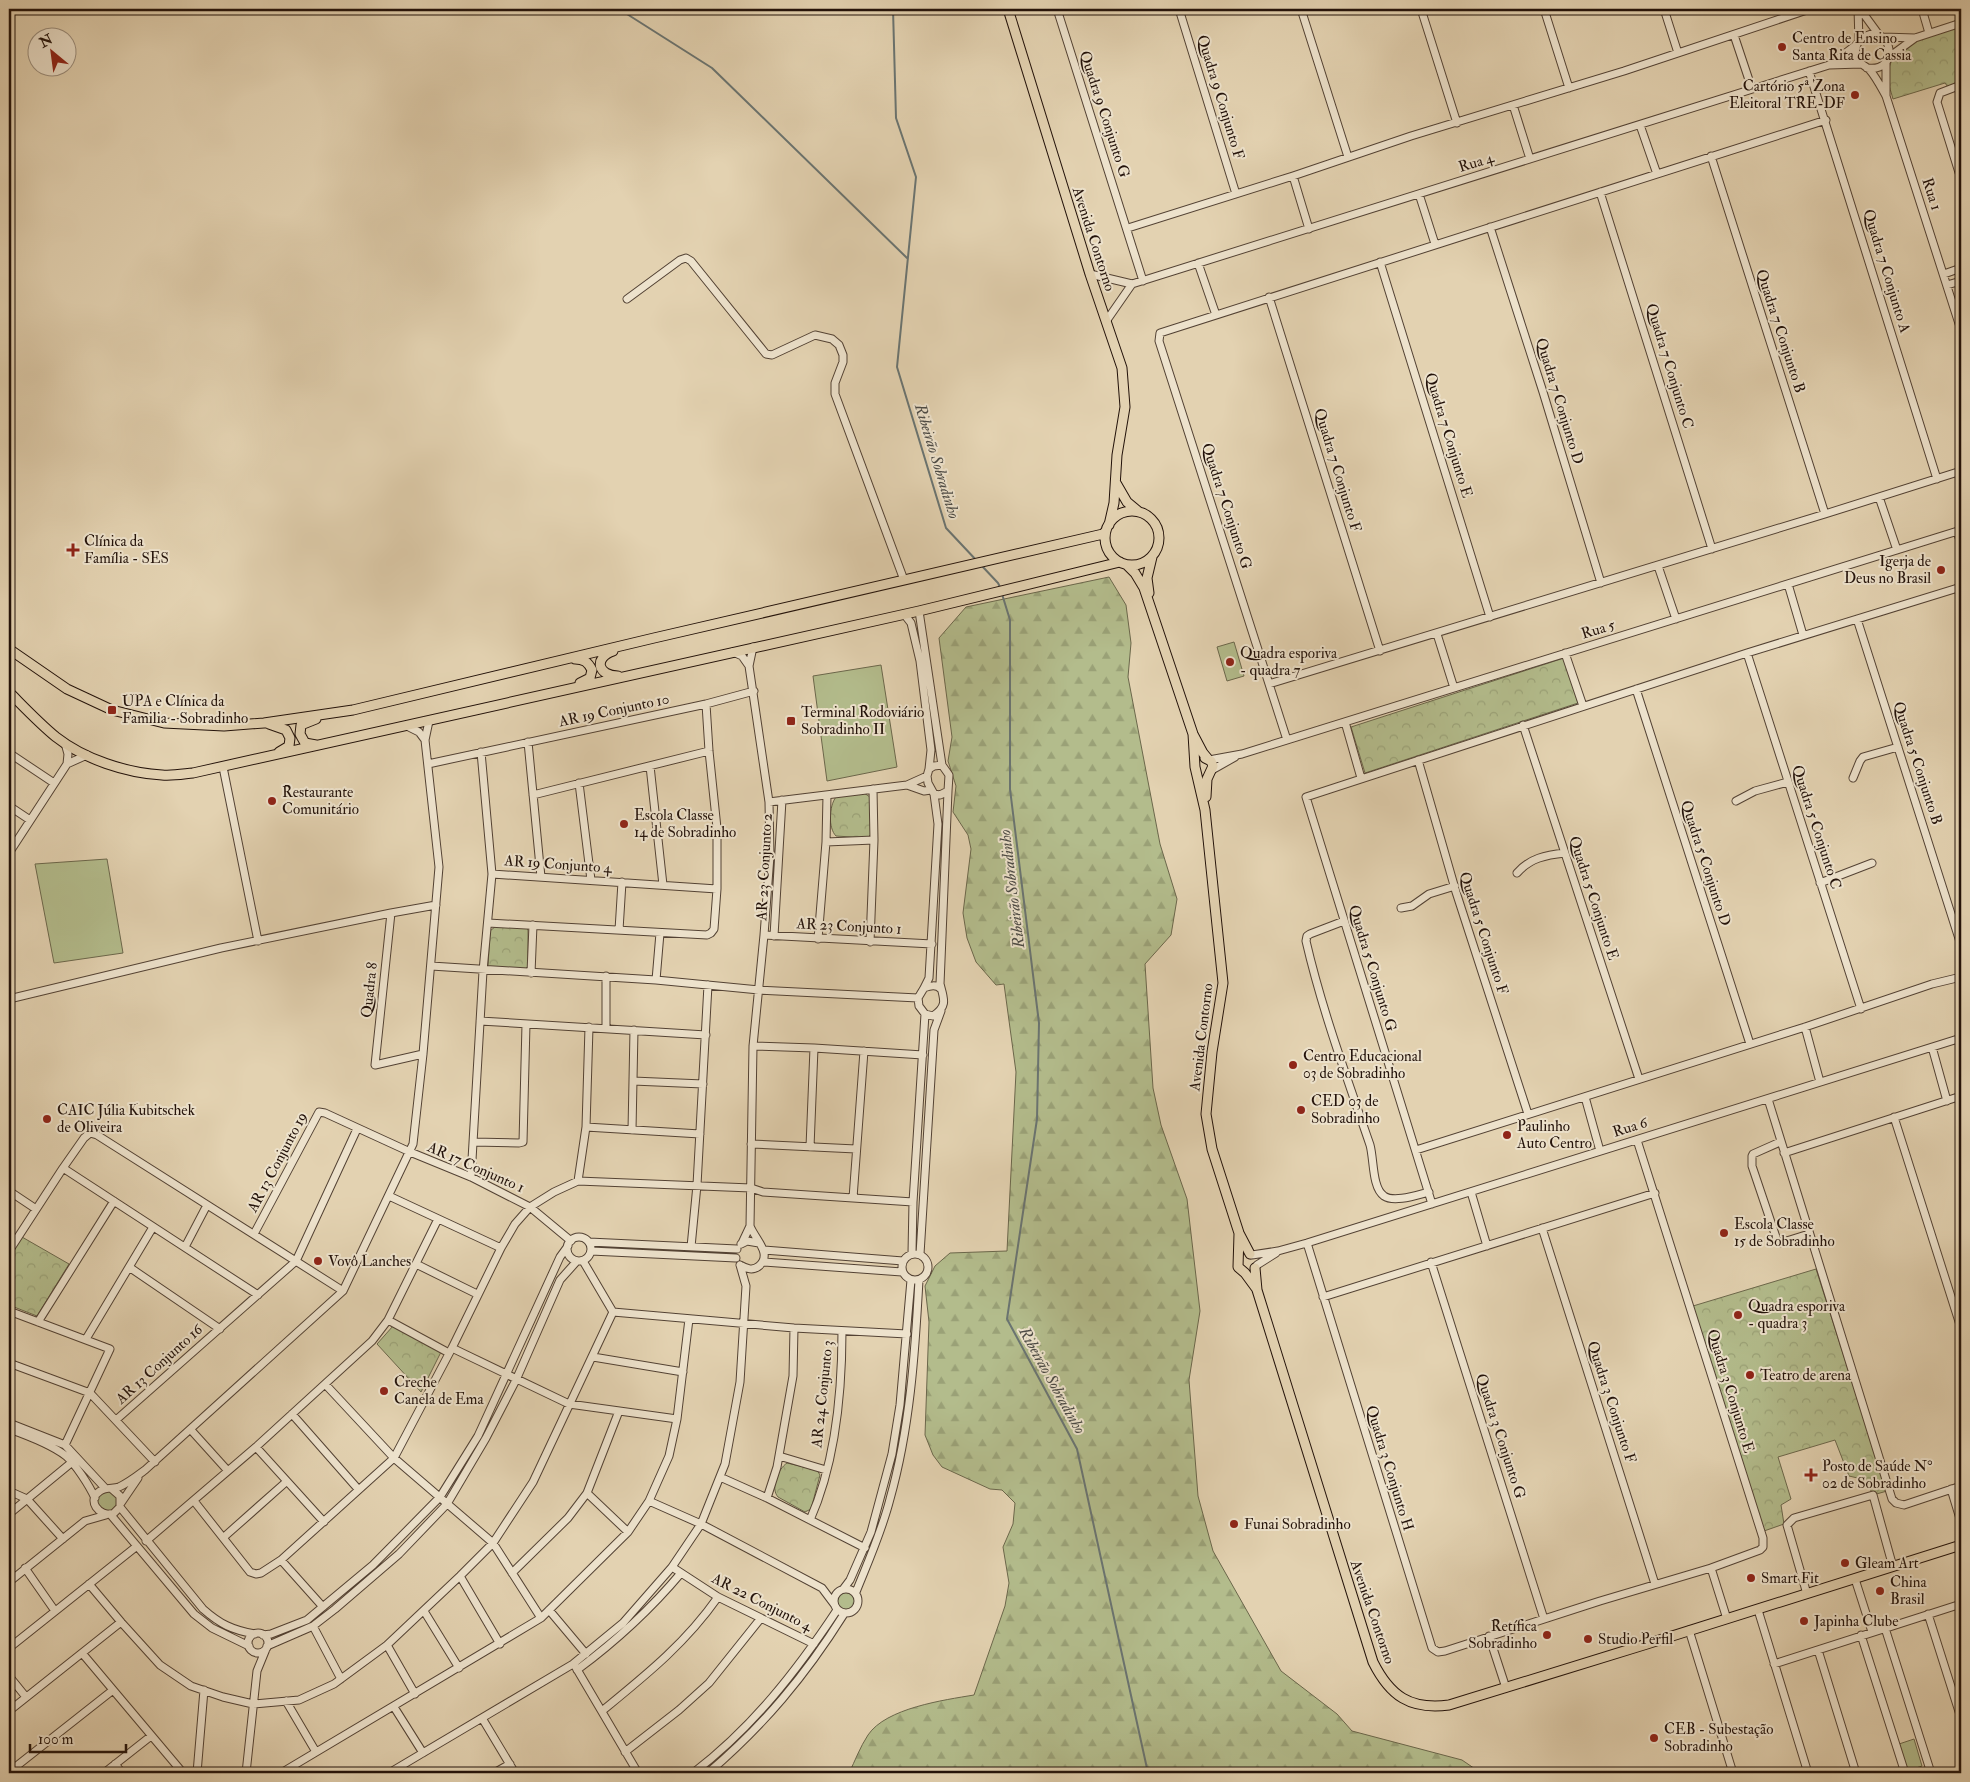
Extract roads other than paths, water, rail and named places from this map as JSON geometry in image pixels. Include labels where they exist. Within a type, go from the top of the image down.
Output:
[{"type":"main road","name":"Avenida Contorno","points":[[1008,9],[1090,274],[1122,368],[1125,407],[1118,446],[1114,503],[1108,528]]},
{"type":"main road","points":[[9,692],[40,723],[65,743],[87,755],[109,764],[142,773],[164,776],[193,773],[1008,589],[1124,564],[1136,565],[1152,557],[1160,540],[1159,531],[1155,523],[1148,516],[1127,502],[1115,481]]},
{"type":"main road","points":[[319,745],[305,743],[300,734],[301,725],[312,720],[654,638],[1103,534],[1114,518],[1122,513],[1140,512]]},
{"type":"main road","points":[[1108,528],[1106,546],[1109,552],[1124,564]]},
{"type":"main road","name":"Avenida Contorno","points":[[1152,557],[1147,578],[1152,608]]},
{"type":"main road","name":"Avenida Contorno","points":[[1124,564],[1139,579],[1152,608],[1193,734],[1203,753],[1209,759]]},
{"type":"main road","points":[[627,676],[610,676],[601,668],[600,662],[606,654],[654,638]]},
{"type":"main road","points":[[9,649],[67,689],[112,710],[164,723],[224,726],[264,723],[353,710]]},
{"type":"main road","points":[[537,696],[584,682],[590,678],[592,670],[589,664],[582,659],[572,658]]},
{"type":"main road","points":[[264,723],[286,730],[290,738],[289,746],[275,755]]},
{"type":"main road","name":"Avenida Contorno","points":[[1193,734],[1196,768],[1205,810],[1223,983],[1212,1052],[1206,1114],[1212,1149],[1239,1233],[1251,1254]]},
{"type":"main road","points":[[1199,759],[1209,759],[1213,766],[1211,771],[1203,775],[1196,768],[1199,759]]},
{"type":"main road","name":"Avenida Contorno","points":[[1205,810],[1207,779],[1211,771]]},
{"type":"main road","name":"Avenida Contorno","points":[[1239,1233],[1239,1258]]},
{"type":"main road","points":[[1246,1253],[1251,1254],[1257,1261],[1257,1290],[1245,1272],[1238,1267],[1239,1258],[1246,1253]]},
{"type":"main road","points":[[1245,1272],[1249,1273],[1256,1266]]},
{"type":"main road","name":"Avenida Contorno","points":[[1257,1290],[1370,1652],[1378,1672],[1399,1696],[1424,1707],[1449,1705],[1506,1688],[1856,1579],[1961,1544]]},
{"type":"street","name":"Quadra 9 Conjunto G","points":[[1057,9],[1143,280]]},
{"type":"street","name":"Quadra 9 Conjunto F","points":[[1180,9],[1236,194]]},
{"type":"street","points":[[1300,9],[1348,157]]},
{"type":"street","points":[[1421,9],[1457,123]]},
{"type":"street","points":[[1544,9],[1569,88]]},
{"type":"street","points":[[1664,9],[1678,52]]},
{"type":"street","points":[[1128,228],[1734,35],[1789,12],[1810,9]]},
{"type":"street","points":[[1859,9],[1889,46],[1886,96]]},
{"type":"street","points":[[1859,9],[1856,55],[1886,96]]},
{"type":"street","points":[[1922,9],[1929,33]]},
{"type":"street","points":[[1829,65],[1877,68],[1915,38],[1961,23]]},
{"type":"street","points":[[1734,35],[1752,89]]},
{"type":"street","points":[[1829,65],[1868,35],[1915,38]]},
{"type":"street","name":"Rua 4","points":[[1132,284],[1829,65]]},
{"type":"street","name":"Quadra 7 Conjunto A","points":[[1809,71],[1826,120],[1937,479]]},
{"type":"street","points":[[1961,86],[1940,93],[1937,102],[1961,179]]},
{"type":"street","name":"Rua 1","points":[[1886,96],[1961,330]]},
{"type":"street","points":[[1512,105],[1530,159]]},
{"type":"street","points":[[1198,263],[1216,315],[1826,120]]},
{"type":"street","points":[[1640,124],[1657,174]]},
{"type":"street","name":"Quadra 7 Conjunto B","points":[[1711,156],[1825,514]]},
{"type":"street","points":[[1293,176],[1309,228]]},
{"type":"street","name":"Quadra 7 Conjunto C","points":[[1600,192],[1712,549]]},
{"type":"street","points":[[1419,194],[1435,244]]},
{"type":"street","name":"Quadra 7 Conjunto D","points":[[1490,227],[1601,583]]},
{"type":"street","points":[[627,299],[680,260],[686,258],[691,261],[766,354],[772,355],[815,335],[832,339],[840,345],[843,362],[835,384],[835,394],[904,580]]},
{"type":"street","name":"Quadra 7 Conjunto E","points":[[1380,262],[1490,617]]},
{"type":"street","points":[[1944,274],[1961,268]]},
{"type":"street","points":[[1090,274],[1132,284],[1107,320]]},
{"type":"street","points":[[1947,285],[1961,281]]},
{"type":"street","name":"Quadra 7 Conjunto F","points":[[1269,297],[1380,651]]},
{"type":"street","name":"Quadra 7 Conjunto G","points":[[1216,315],[1162,332],[1158,336],[1287,740]]},
{"type":"street","points":[[1269,684],[1658,566],[1961,471]]},
{"type":"street","points":[[1879,497],[1897,550]]},
{"type":"street","points":[[1959,531],[1961,544]]},
{"type":"street","name":"Rua 5","points":[[1209,759],[1242,754],[1959,531]]},
{"type":"street","points":[[1658,566],[1676,619]]},
{"type":"street","points":[[1788,584],[1803,635]]},
{"type":"street","points":[[1345,722],[1361,778],[1803,635],[1961,587]]},
{"type":"street","points":[[916,1253],[934,1030],[944,998],[940,984],[949,775],[942,765],[919,610]]},
{"type":"street","points":[[904,614],[911,623],[920,661],[931,750],[928,773],[938,824],[930,978],[918,998],[919,1006],[925,1014],[933,1016],[941,1011]]},
{"type":"street","name":"Quadra 5 Conjunto B","points":[[1857,619],[1961,944]]},
{"type":"street","points":[[1437,634],[1454,688]]},
{"type":"street","points":[[575,1667],[586,1654],[623,1623],[672,1567],[701,1524],[726,1464],[740,1382],[746,1286],[736,1258],[750,1226],[753,1046],[770,856],[769,802],[749,666],[753,647]]},
{"type":"street","points":[[731,652],[742,656],[749,666]]},
{"type":"street","points":[[1565,653],[1583,706]]},
{"type":"street","name":"Quadra 5 Conjunto C","points":[[1747,653],[1861,1009]]},
{"type":"street","name":"Quadra 5 Conjunto D","points":[[1636,689],[1750,1044]]},
{"type":"street","name":"AR 19 Conjunto 10","points":[[428,764],[706,704],[754,691]]},
{"type":"street","points":[[488,923],[660,933],[707,935],[711,933],[714,929],[717,889],[717,828],[706,704]]},
{"type":"street","points":[[85,1521],[98,1492],[124,1484],[155,1462],[343,1291],[410,1152],[413,1144],[423,1054],[439,867],[425,740],[429,721]]},
{"type":"street","name":"Quadra 5 Conjunto E","points":[[1523,725],[1639,1079]]},
{"type":"street","points":[[407,726],[419,732],[425,740]]},
{"type":"street","points":[[528,742],[541,877]]},
{"type":"street","points":[[9,853],[67,764],[68,754],[65,743]]},
{"type":"street","points":[[1853,778],[1863,757],[1898,747]]},
{"type":"street","points":[[533,795],[709,751]]},
{"type":"street","points":[[471,1177],[483,971],[492,874],[480,752]]},
{"type":"street","points":[[9,754],[54,783]]},
{"type":"street","name":"Rua 5","points":[[1211,771],[1242,754]]},
{"type":"street","points":[[67,764],[87,755]]},
{"type":"street","name":"Quadra 5 Conjunto F","points":[[1418,760],[1455,886],[1528,1114]]},
{"type":"street","points":[[769,802],[907,785],[928,773],[934,766],[942,765]]},
{"type":"street","points":[[650,766],[663,885]]},
{"type":"street","points":[[223,767],[258,941]]},
{"type":"street","name":"Quadra 5 Conjunto G","points":[[1361,778],[1306,797],[1432,1204]]},
{"type":"street","points":[[1736,801],[1755,791],[1788,782]]},
{"type":"street","points":[[579,783],[591,880]]},
{"type":"street","points":[[907,785],[940,795],[948,791]]},
{"type":"street","points":[[870,942],[874,840],[873,789]]},
{"type":"street","points":[[818,939],[826,842],[827,795]]},
{"type":"street","name":"AR 23 Conjunto 2","points":[[774,936],[782,800]]},
{"type":"street","points":[[9,806],[30,820]]},
{"type":"street","points":[[826,842],[874,840]]},
{"type":"street","points":[[1517,873],[1532,860],[1550,854],[1565,853]]},
{"type":"street","points":[[1820,883],[1872,863]]},
{"type":"street","name":"AR 19 Conjunto 4","points":[[492,874],[717,889]]},
{"type":"street","points":[[619,930],[622,882]]},
{"type":"street","points":[[1401,908],[1412,906],[1429,894],[1455,886]]},
{"type":"street","points":[[9,999],[221,948],[436,905]]},
{"type":"street","name":"Quadra 8","points":[[391,913],[375,1065],[423,1054]]},
{"type":"street","points":[[1344,921],[1310,934],[1307,936],[1306,941],[1330,1027],[1372,1153],[1378,1190],[1384,1196],[1393,1199],[1429,1192]]},
{"type":"street","points":[[531,973],[533,925]]},
{"type":"street","points":[[656,980],[660,933]]},
{"type":"street","name":"AR 23 Conjunto 1","points":[[764,935],[932,944]]},
{"type":"street","points":[[431,966],[483,971],[606,976],[759,990],[918,998]]},
{"type":"street","points":[[606,976],[606,1028]]},
{"type":"street","points":[[1416,1150],[1806,1027],[1932,984],[1961,977]]},
{"type":"street","points":[[691,1248],[697,1185],[708,985]]},
{"type":"street","points":[[924,988],[932,985],[938,986],[941,989]]},
{"type":"street","points":[[916,1253],[913,1202],[925,1014]]},
{"type":"street","points":[[480,1021],[706,1035]]},
{"type":"street","points":[[473,1142],[522,1142],[526,1024]]},
{"type":"street","points":[[578,1181],[586,1127],[589,1027]]},
{"type":"street","points":[[1806,1027],[1820,1082]]},
{"type":"street","points":[[632,1130],[634,1030]]},
{"type":"street","name":"Rua 6","points":[[1251,1254],[1278,1251],[1307,1243],[1961,1038]]},
{"type":"street","points":[[753,1046],[923,1055]]},
{"type":"street","points":[[1932,1047],[1947,1101]]},
{"type":"street","points":[[810,1147],[814,1048]]},
{"type":"street","points":[[853,1198],[864,1051]]},
{"type":"street","points":[[633,1081],[703,1084]]},
{"type":"street","points":[[1784,1153],[1961,1096]]},
{"type":"street","points":[[1585,1098],[1600,1151]]},
{"type":"street","points":[[1768,1098],[1780,1142],[1894,1502],[1904,1505],[1961,1486]]},
{"type":"street","name":"AR 13 Conjunto 19","points":[[254,1234],[319,1112],[325,1113],[357,1129]]},
{"type":"street","points":[[1894,1117],[1961,1328]]},
{"type":"street","points":[[586,1127],[700,1134]]},
{"type":"street","points":[[296,1261],[357,1129]]},
{"type":"street","name":"AR 17 Conjunto 1","points":[[357,1129],[471,1177],[530,1207],[569,1244]]},
{"type":"street","points":[[10,1246],[84,1138],[90,1133],[97,1134],[343,1291]]},
{"type":"street","name":"Quadra 3 Conjunto E","points":[[1637,1140],[1764,1538],[1763,1547],[1760,1550],[1711,1568]]},
{"type":"street","points":[[1780,1142],[1754,1154],[1752,1156],[1752,1166],[1777,1240],[1780,1242],[1809,1234]]},
{"type":"street","points":[[751,1144],[856,1149]]},
{"type":"street","points":[[63,1168],[258,1295]]},
{"type":"street","points":[[194,1501],[250,1572],[256,1574],[281,1560],[394,1458],[451,1351],[477,1294],[515,1224],[530,1207],[554,1192],[578,1181],[751,1188],[763,1192],[913,1202]]},
{"type":"street","points":[[9,1191],[36,1209]]},
{"type":"street","points":[[1471,1192],[1486,1246]]},
{"type":"street","points":[[1322,1298],[1431,1262],[1655,1193]]},
{"type":"street","points":[[389,1196],[501,1248]]},
{"type":"street","points":[[38,1322],[114,1201]]},
{"type":"street","points":[[185,1247],[208,1205]]},
{"type":"street","points":[[146,1541],[256,1447],[372,1341],[388,1320],[438,1218]]},
{"type":"street","points":[[750,1226],[764,1250],[764,1262]]},
{"type":"street","points":[[86,1339],[153,1227]]},
{"type":"street","name":"Quadra 3 Conjunto F","points":[[1542,1228],[1655,1584]]},
{"type":"street","points":[[9,1423],[65,1445],[108,1489],[120,1496],[120,1505],[146,1541],[203,1609],[217,1620],[235,1630],[263,1635],[271,1634],[307,1620],[373,1565],[440,1498],[478,1436],[560,1257],[569,1244],[578,1238],[589,1242],[691,1248],[740,1246],[747,1241],[759,1243]]},
{"type":"street","points":[[9,1429],[32,1438],[66,1456],[89,1486],[98,1511],[108,1515],[137,1546],[194,1614],[212,1628],[258,1653],[313,1626],[335,1609],[399,1554],[447,1504],[486,1438],[516,1380],[560,1280],[580,1261],[587,1258],[591,1251],[589,1242]]},
{"type":"street","name":"Quadra 3 Conjunto H","points":[[1307,1243],[1322,1298],[1431,1646],[1438,1652],[1446,1651],[1489,1636]]},
{"type":"street","points":[[569,1244],[569,1256],[580,1261],[613,1312]]},
{"type":"street","points":[[764,1250],[903,1260],[916,1253]]},
{"type":"street","points":[[591,1251],[736,1258]]},
{"type":"street","name":"Rua 6","points":[[1256,1266],[1278,1251]]},
{"type":"street","points":[[746,1286],[756,1268],[764,1262],[902,1272],[911,1280],[919,1280],[926,1275],[929,1267],[927,1259],[916,1253]]},
{"type":"street","points":[[902,1272],[903,1260]]},
{"type":"street","name":"AR 13 Conjunto 16","points":[[116,1420],[296,1261]]},
{"type":"street","name":"Quadra 3 Conjunto G","points":[[1431,1262],[1544,1619]]},
{"type":"street","points":[[416,1264],[477,1294]]},
{"type":"street","points":[[740,1265],[748,1269],[756,1268]]},
{"type":"street","points":[[129,1266],[220,1329]]},
{"type":"street","points":[[693,1773],[743,1730],[765,1707],[814,1644],[835,1607],[835,1597],[850,1580],[865,1548],[892,1452],[900,1404],[911,1280]]},
{"type":"street","points":[[708,1773],[734,1751],[778,1706],[824,1646],[844,1614],[851,1612],[856,1606],[856,1592],[890,1500],[905,1432],[912,1383],[919,1280]]},
{"type":"street","points":[[9,1311],[110,1349],[65,1445]]},
{"type":"street","points":[[613,1312],[794,1328],[907,1334]]},
{"type":"street","points":[[89,1584],[160,1665],[191,1686],[253,1704],[299,1700],[334,1684],[387,1645],[493,1543],[533,1482],[613,1312]]},
{"type":"street","points":[[281,1773],[541,1618],[628,1532],[649,1501],[669,1456],[677,1419],[689,1319]]},
{"type":"street","points":[[388,1320],[451,1351],[507,1374],[569,1404],[677,1419]]},
{"type":"street","points":[[767,1498],[779,1456],[793,1376],[794,1328]]},
{"type":"street","name":"AR 24 Conjunto 3","points":[[779,1456],[826,1470],[833,1443],[842,1362],[842,1331]]},
{"type":"street","points":[[593,1357],[683,1372]]},
{"type":"street","points":[[9,1363],[90,1393],[155,1462]]},
{"type":"street","points":[[325,1384],[394,1458],[493,1543],[541,1618]]},
{"type":"street","points":[[512,1573],[568,1518],[587,1493],[619,1411]]},
{"type":"street","points":[[292,1414],[358,1489]]},
{"type":"street","points":[[191,1430],[228,1471]]},
{"type":"street","points":[[256,1447],[324,1522]]},
{"type":"street","points":[[9,1514],[71,1463]]},
{"type":"street","points":[[9,1582],[85,1521],[116,1512],[129,1489],[145,1470]]},
{"type":"street","points":[[810,1520],[817,1504],[826,1470]]},
{"type":"street","points":[[720,1477],[767,1498],[865,1548]]},
{"type":"street","points":[[224,1537],[286,1482]]},
{"type":"street","points":[[1951,1489],[1961,1522]]},
{"type":"street","points":[[9,1491],[27,1499],[63,1539]]},
{"type":"street","points":[[587,1493],[628,1532]]},
{"type":"street","points":[[1807,1594],[1787,1525],[1794,1518],[1873,1495],[1893,1566]]},
{"type":"street","points":[[649,1501],[701,1524],[822,1588],[850,1588],[856,1592]]},
{"type":"street","points":[[9,1648],[137,1546]]},
{"type":"street","points":[[281,1560],[323,1607]]},
{"type":"street","name":"AR 22 Conjunto 4","points":[[672,1567],[718,1597],[814,1644]]},
{"type":"street","points":[[25,1568],[56,1611]]},
{"type":"street","points":[[1506,1688],[1489,1636],[1655,1584],[1711,1568],[1727,1619]]},
{"type":"street","points":[[389,1773],[607,1648],[631,1627],[681,1572]]},
{"type":"street","points":[[460,1576],[500,1644]]},
{"type":"street","points":[[1856,1579],[1872,1632]]},
{"type":"street","points":[[822,1588],[835,1607],[844,1614]]},
{"type":"street","points":[[602,1711],[679,1645],[700,1622],[718,1597]]},
{"type":"street","points":[[1774,1664],[1961,1604]]},
{"type":"street","points":[[549,1610],[586,1654]]},
{"type":"street","points":[[1758,1610],[1808,1773]]},
{"type":"street","points":[[424,1611],[459,1668]]},
{"type":"street","points":[[1928,1614],[1961,1718]]},
{"type":"street","points":[[625,1752],[679,1710],[708,1683],[761,1618]]},
{"type":"street","points":[[9,1711],[121,1622]]},
{"type":"street","points":[[313,1626],[341,1679]]},
{"type":"street","points":[[1885,1628],[1931,1773]]},
{"type":"street","points":[[1689,1630],[1734,1773]]},
{"type":"street","points":[[254,1634],[249,1641],[257,1670]]},
{"type":"street","points":[[246,1773],[257,1670],[267,1648],[267,1640],[263,1635]]},
{"type":"street","points":[[1862,1635],[1904,1773]]},
{"type":"street","points":[[387,1645],[415,1694]]},
{"type":"street","points":[[1818,1650],[1856,1773]]},
{"type":"street","points":[[82,1653],[183,1773]]},
{"type":"street","points":[[575,1667],[638,1773]]},
{"type":"street","points":[[9,1676],[26,1697]]},
{"type":"street","points":[[9,1772],[113,1690]]},
{"type":"street","points":[[197,1773],[204,1690]]},
{"type":"street","points":[[286,1701],[316,1752]]},
{"type":"street","points":[[394,1707],[423,1754]]},
{"type":"street","points":[[482,1718],[515,1773]]},
{"type":"street","points":[[104,1773],[151,1736]]},
{"type":"street","points":[[115,1764],[122,1773]]},
{"type":"street","points":[[494,1773],[510,1764]]},
{"type":"waterway","points":[[619,9],[712,68],[907,258]]},
{"type":"waterway","name":"Ribeirão Sobradinho","points":[[893,9],[896,118],[916,177],[897,367],[946,528],[977,561]]},
{"type":"waterway","name":"Ribeirão Sobradinho","points":[[982,566],[1000,587]]},
{"type":"waterway","name":"Ribeirão Sobradinho","points":[[1002,594],[1010,620],[1010,789],[1039,1023],[1037,1119],[1007,1319],[1077,1449],[1148,1773]]},
{"type":"place","name":"Centro de Ensino Santa Rita de Cassia","points":[[1782,47]]},
{"type":"place","name":"Cartório 5ª Zona Eleitoral TRE-DF","points":[[1855,95]]},
{"type":"place","name":"Clínica da Família - SES","points":[[73,550]]},
{"type":"place","name":"Igerja de Deus no Brasil","points":[[1941,570]]},
{"type":"place","name":"Quadra esporiva - quadra 7","points":[[1230,662]]},
{"type":"place","name":"UPA e Clínica da Familia - Sobradinho","points":[[112,710]]},
{"type":"place","name":"Terminal Rodoviário Sobradinho II","points":[[791,721]]},
{"type":"place","name":"Restaurante Comunitário","points":[[272,801]]},
{"type":"place","name":"Escola Classe 14 de Sobradinho","points":[[624,824]]},
{"type":"place","name":"Centro Educacional 03 de Sobradinho","points":[[1293,1065]]},
{"type":"place","name":"CED 03 de Sobradinho","points":[[1301,1110]]},
{"type":"place","name":"CAIC Júlia Kubitschek de Oliveira","points":[[47,1119]]},
{"type":"place","name":"Paulinho Auto Centro","points":[[1507,1135]]},
{"type":"place","name":"Escola Classe 15 de Sobradinho","points":[[1724,1233]]},
{"type":"place","name":"Vovô Lanches","points":[[318,1261]]},
{"type":"place","name":"Quadra esporiva - quadra 3","points":[[1738,1315]]},
{"type":"place","name":"Teatro de arena","points":[[1750,1375]]},
{"type":"place","name":"Creche Canela de Ema","points":[[384,1391]]},
{"type":"place","name":"Posto de Saúde N° 02 de Sobradinho","points":[[1811,1475]]},
{"type":"place","name":"Funai Sobradinho","points":[[1234,1524]]},
{"type":"place","name":"Gleam Art","points":[[1845,1563]]},
{"type":"place","name":"Smart Fit","points":[[1751,1578]]},
{"type":"place","name":"China Brasil","points":[[1880,1591]]},
{"type":"place","name":"Japinha Clube","points":[[1804,1621]]},
{"type":"place","name":"Retífica Sobradinho","points":[[1547,1635]]},
{"type":"place","name":"Studio Perfil","points":[[1588,1639]]},
{"type":"place","name":"CEB - Subestação Sobradinho","points":[[1654,1738]]}]
